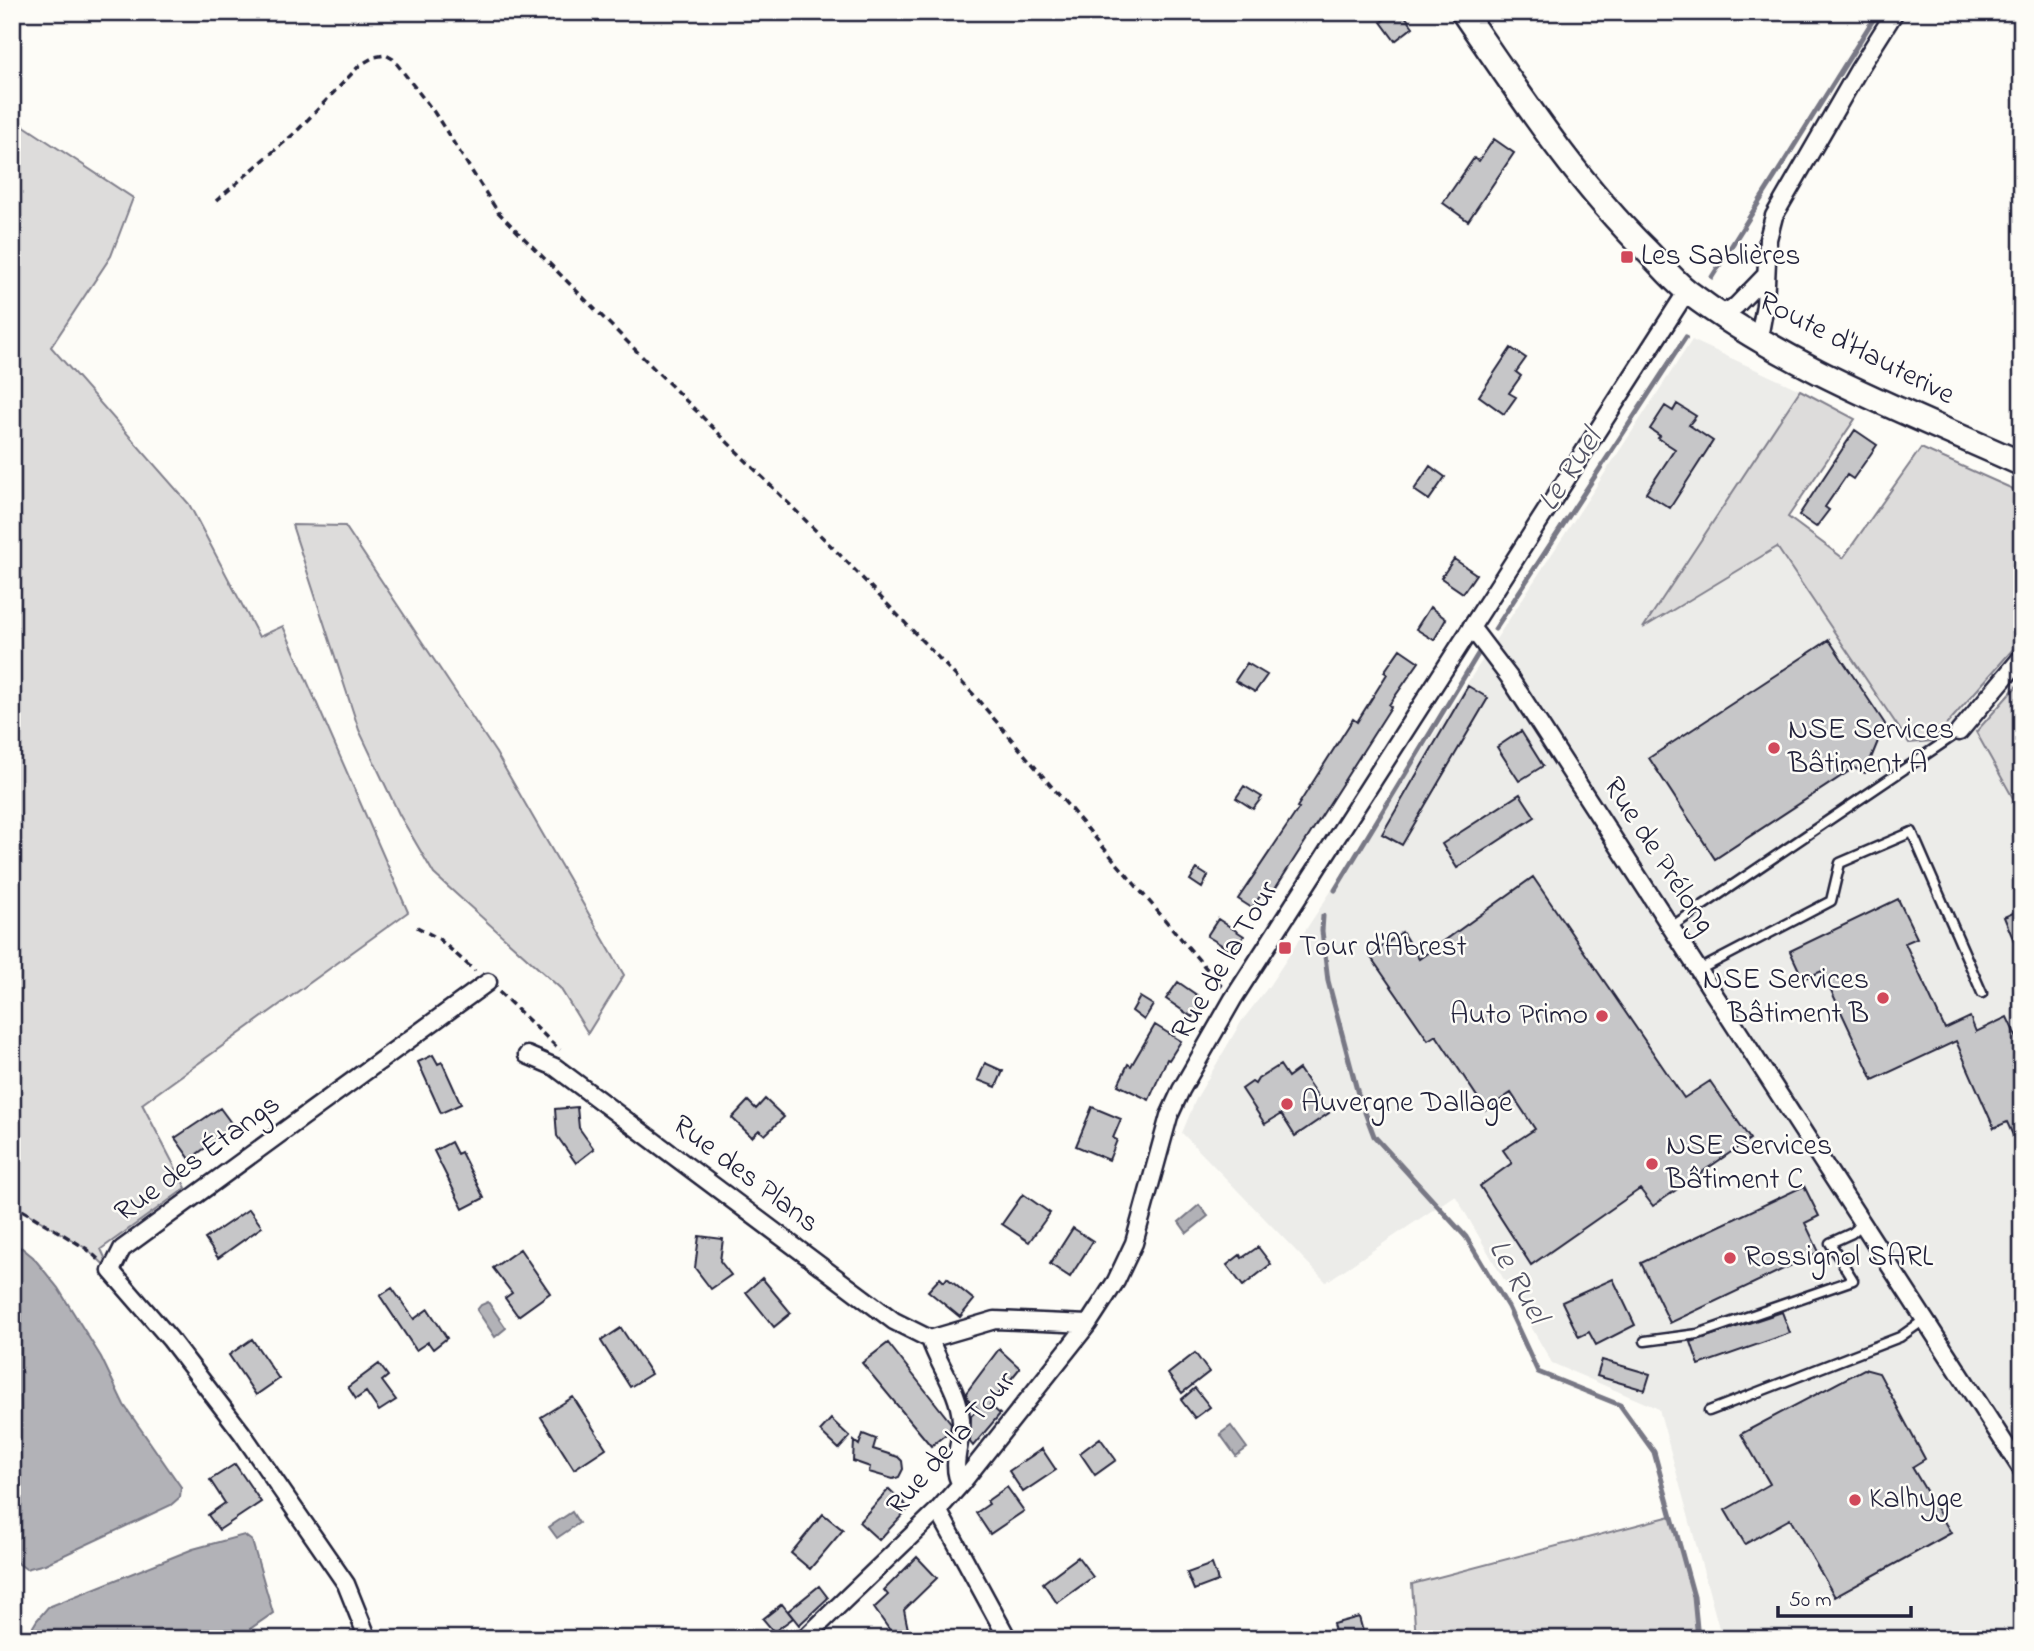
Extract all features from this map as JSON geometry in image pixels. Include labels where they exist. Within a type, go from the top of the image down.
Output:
[{"type":"main road","name":"Route d'Hauterive","points":[[1463,12],[1548,136],[1617,222],[1686,291],[1759,338],[1854,389],[2022,464]]},
{"type":"street","points":[[1759,338],[1765,305],[1768,239],[1774,216],[1895,12]]},
{"type":"street","points":[[1720,314],[1736,306],[1765,276]]},
{"type":"street","name":"Rue de la Tour","points":[[804,1639],[938,1510],[1088,1324],[1116,1281],[1134,1243],[1169,1116],[1233,999],[1686,291]]},
{"type":"street","name":"Rue de Prélong","points":[[1471,627],[1509,677],[2022,1470]]},
{"type":"street","points":[[1959,732],[2022,657]]},
{"type":"street","name":"Rue des Étangs","points":[[368,1639],[346,1584],[242,1433],[170,1339],[111,1271],[122,1249],[488,982]]},
{"type":"street","name":"Rue des Plans","points":[[527,1055],[555,1067],[894,1321],[930,1339]]},
{"type":"street","points":[[961,1484],[956,1476],[961,1420],[954,1389],[935,1357],[930,1339],[995,1320],[1088,1324]]},
{"type":"street","points":[[938,1510],[1008,1639]]},
{"type":"lane","points":[[1671,927],[1959,732]]},
{"type":"lane","points":[[1699,970],[1831,901],[1840,863],[1912,832],[1982,993]]},
{"type":"lane","points":[[1644,1341],[1698,1334],[1853,1280],[1830,1243],[1852,1233],[1862,1224]]},
{"type":"lane","points":[[1710,1411],[1900,1336],[1924,1320]]},
{"type":"path","points":[[216,201],[296,132],[360,65],[374,57],[386,55],[393,59],[434,112],[498,212],[838,553],[973,694],[1233,999]]},
{"type":"path","points":[[417,928],[439,939],[561,1052]]},
{"type":"path","points":[[12,1205],[87,1250],[111,1271]]},
{"type":"shaded area","points":[[12,118],[133,198],[111,256],[51,347],[189,504],[259,637],[283,626],[408,912],[142,1104],[186,1188],[101,1249],[111,1271],[87,1249],[12,1204]]},
{"type":"shaded area","points":[[1692,340],[1800,390],[1644,627],[1777,546],[1909,743],[1932,741],[1962,706],[2022,814],[2022,1639],[1722,1639],[1659,1409],[1552,1363],[1455,1195],[1326,1282],[1182,1133],[1196,1099],[1241,1022],[1269,986]]},
{"type":"shaded area","points":[[1800,390],[1855,419],[1788,517],[1843,558],[1921,448],[2022,493],[2022,639],[1932,741],[1909,743],[1777,547],[1643,628]]},
{"type":"shaded area","points":[[292,525],[345,526],[496,753],[624,975],[588,1033],[560,988],[434,874],[399,814],[359,730]]},
{"type":"shaded area","points":[[2022,680],[2022,814],[1976,732]]},
{"type":"shaded area","points":[[1199,1205],[1208,1216],[1187,1233],[1179,1222]]},
{"type":"shaded area","points":[[12,1246],[22,1248],[33,1257],[58,1288],[101,1357],[124,1405],[181,1487],[180,1497],[171,1505],[45,1564],[26,1569],[12,1559]]},
{"type":"shaded area","points":[[488,1302],[506,1328],[495,1337],[477,1310]]},
{"type":"shaded area","points":[[1231,1426],[1247,1448],[1236,1456],[1220,1434]]},
{"type":"shaded area","points":[[572,1512],[579,1523],[557,1538],[549,1527]]},
{"type":"shaded area","points":[[1671,1516],[1694,1597],[1698,1639],[1416,1639],[1412,1584]]},
{"type":"shaded area","points":[[244,1535],[252,1541],[273,1613],[250,1629],[246,1639],[29,1639],[28,1635],[48,1607],[193,1549]]},
{"type":"building","points":[[1394,12],[1402,12],[1413,27],[1395,41],[1381,22]]},
{"type":"building","points":[[1494,139],[1514,153],[1468,221],[1443,203],[1474,158],[1479,161]]},
{"type":"building","points":[[1511,348],[1526,358],[1516,372],[1521,376],[1509,393],[1516,397],[1504,414],[1479,396]]},
{"type":"building","points":[[1677,404],[1696,416],[1689,425],[1713,441],[1670,508],[1646,493],[1675,449],[1650,429],[1665,406],[1673,411]]},
{"type":"building","points":[[1855,430],[1877,445],[1853,479],[1847,475],[1825,507],[1829,510],[1816,527],[1799,515]]},
{"type":"building","points":[[1430,466],[1445,477],[1429,500],[1414,490]]},
{"type":"building","points":[[1454,559],[1476,574],[1463,593],[1441,578]]},
{"type":"building","points":[[1430,607],[1446,619],[1434,640],[1416,629]]},
{"type":"building","name":"NSE Services Bâtiment A","points":[[1829,640],[1885,724],[1865,773],[1854,768],[1715,859],[1649,758]]},
{"type":"building","points":[[1400,649],[1419,662],[1389,705],[1391,707],[1268,900],[1261,895],[1252,908],[1238,899],[1299,808],[1297,807],[1353,719],[1357,722],[1387,674],[1384,672]]},
{"type":"building","points":[[1247,663],[1267,675],[1255,692],[1235,681]]},
{"type":"building","points":[[1468,686],[1488,698],[1402,845],[1382,834]]},
{"type":"building","points":[[1521,731],[1543,766],[1519,781],[1497,747]]},
{"type":"building","points":[[1244,786],[1262,797],[1253,809],[1236,798]]},
{"type":"building","points":[[1520,794],[1535,817],[1457,868],[1442,844]]},
{"type":"building","points":[[1197,869],[1208,876],[1202,888],[1190,880]]},
{"type":"building","points":[[1533,877],[1684,1098],[1710,1081],[1750,1139],[1653,1206],[1640,1189],[1531,1265],[1480,1186],[1512,1163],[1503,1150],[1535,1129],[1511,1093],[1486,1110],[1436,1035],[1428,1040],[1370,956],[1402,932],[1419,959]]},
{"type":"building","name":"NSE Services Bâtiment B","points":[[1898,899],[1917,938],[1905,943],[1945,1029],[1970,1017],[1976,1032],[2007,1017],[2022,1049],[2022,1155],[2007,1122],[1994,1128],[1956,1041],[1873,1080],[1822,971],[1803,979],[1790,951]]},
{"type":"building","points":[[2022,909],[2022,958],[2021,958],[2004,917]]},
{"type":"building","points":[[1218,919],[1244,936],[1233,952],[1207,936]]},
{"type":"building","points":[[1178,982],[1204,1000],[1192,1017],[1166,999]]},
{"type":"building","points":[[1140,997],[1153,1005],[1144,1020],[1132,1011]]},
{"type":"building","points":[[1155,1025],[1181,1041],[1169,1060],[1167,1059],[1149,1100],[1118,1085],[1128,1064],[1131,1066]]},
{"type":"building","points":[[433,1055],[438,1064],[442,1062],[461,1104],[441,1113],[418,1062]]},
{"type":"building","points":[[985,1063],[1003,1071],[996,1087],[978,1080]]},
{"type":"building","name":"Auvergne Dallage","points":[[1280,1065],[1288,1077],[1299,1069],[1329,1113],[1295,1136],[1281,1114],[1265,1124],[1242,1089],[1252,1082],[1255,1084],[1258,1079]]},
{"type":"building","points":[[765,1099],[784,1117],[765,1135],[759,1130],[752,1137],[732,1118],[748,1101],[756,1109]]},
{"type":"building","points":[[577,1107],[579,1128],[594,1149],[576,1163],[557,1136],[555,1109]]},
{"type":"building","points":[[1092,1107],[1121,1119],[1113,1138],[1117,1140],[1109,1160],[1076,1146]]},
{"type":"building","points":[[220,1108],[234,1127],[190,1159],[175,1138]]},
{"type":"building","points":[[451,1142],[457,1154],[461,1152],[484,1198],[463,1209],[434,1151]]},
{"type":"building","name":"Rossignol SARL","points":[[1804,1186],[1819,1216],[1805,1223],[1819,1252],[1670,1323],[1641,1263]]},
{"type":"building","points":[[1023,1194],[1050,1213],[1029,1242],[1002,1224]]},
{"type":"building","points":[[249,1209],[262,1227],[218,1258],[205,1239]]},
{"type":"building","points":[[1073,1228],[1093,1241],[1070,1277],[1050,1264]]},
{"type":"building","points":[[699,1236],[723,1239],[720,1261],[731,1275],[711,1289],[695,1268]]},
{"type":"building","points":[[1258,1247],[1271,1264],[1243,1286],[1227,1265],[1240,1255],[1242,1258]]},
{"type":"building","points":[[520,1249],[550,1293],[518,1316],[505,1298],[512,1293],[493,1268]]},
{"type":"building","points":[[762,1278],[791,1313],[774,1327],[746,1292]]},
{"type":"building","points":[[940,1278],[944,1282],[947,1278],[974,1300],[960,1317],[928,1291]]},
{"type":"building","points":[[1613,1279],[1635,1325],[1596,1345],[1589,1332],[1579,1337],[1562,1302]]},
{"type":"building","points":[[392,1288],[414,1319],[428,1309],[447,1338],[433,1349],[428,1342],[416,1350],[380,1296]]},
{"type":"building","points":[[1782,1312],[1790,1333],[1699,1365],[1691,1342]]},
{"type":"building","points":[[621,1328],[651,1374],[630,1387],[601,1341]]},
{"type":"building","points":[[252,1339],[279,1379],[256,1395],[229,1355]]},
{"type":"building","points":[[888,1343],[951,1423],[950,1431],[931,1446],[862,1363]]},
{"type":"building","points":[[999,1349],[1020,1368],[990,1405],[1000,1414],[973,1446],[970,1442],[971,1416],[978,1409],[966,1393]]},
{"type":"building","points":[[1195,1353],[1209,1372],[1182,1393],[1168,1374]]},
{"type":"building","points":[[1602,1360],[1650,1374],[1645,1390],[1597,1376]]},
{"type":"building","points":[[379,1364],[388,1376],[382,1381],[396,1400],[379,1411],[366,1392],[356,1399],[348,1387]]},
{"type":"building","name":"Kalhyge","points":[[1864,1369],[1879,1373],[1925,1459],[1912,1467],[1951,1533],[1835,1597],[1790,1519],[1745,1544],[1725,1510],[1770,1484],[1741,1434]]},
{"type":"building","points":[[1195,1388],[1210,1407],[1195,1418],[1181,1400]]},
{"type":"building","points":[[573,1397],[606,1448],[574,1469],[541,1417]]},
{"type":"building","points":[[831,1419],[850,1437],[839,1449],[820,1431]]},
{"type":"building","points":[[863,1434],[876,1439],[873,1449],[898,1457],[902,1461],[903,1469],[899,1477],[893,1479],[869,1472],[870,1467],[853,1461],[854,1441],[859,1445]]},
{"type":"building","points":[[1100,1438],[1116,1460],[1095,1475],[1080,1453]]},
{"type":"building","points":[[1042,1449],[1056,1470],[1023,1492],[1009,1471]]},
{"type":"building","points":[[235,1464],[261,1502],[219,1530],[208,1515],[225,1503],[210,1480]]},
{"type":"building","points":[[1007,1487],[1024,1511],[990,1534],[976,1513],[989,1504],[987,1501]]},
{"type":"building","points":[[889,1489],[909,1508],[879,1540],[859,1522]]},
{"type":"building","points":[[823,1514],[843,1530],[810,1569],[791,1553]]},
{"type":"building","points":[[917,1557],[937,1578],[904,1610],[910,1639],[896,1639],[874,1608],[888,1595],[884,1590]]},
{"type":"building","points":[[1078,1557],[1093,1577],[1057,1603],[1043,1583]]},
{"type":"building","points":[[1212,1564],[1218,1581],[1194,1590],[1187,1573]]},
{"type":"building","points":[[819,1586],[828,1598],[799,1625],[788,1611]]},
{"type":"building","points":[[782,1604],[793,1618],[774,1632],[763,1619]]},
{"type":"building","points":[[1359,1617],[1364,1635],[1352,1639],[1337,1639],[1333,1624]]},
{"type":"waterway","name":"Le Ruel","points":[[1712,277],[1878,12]]},
{"type":"waterway","name":"Le Ruel","points":[[1495,629],[1686,337]]},
{"type":"waterway","name":"Le Ruel","points":[[1335,890],[1478,654]]},
{"type":"waterway","name":"Le Ruel","points":[[1323,916],[1322,931],[1328,981],[1358,1094],[1374,1136],[1466,1237],[1508,1307],[1538,1372],[1620,1405],[1654,1452],[1694,1597],[1698,1639]]},
{"type":"place","name":"Les Sablières","points":[[1627,257]]},
{"type":"place","name":"NSE Services Bâtiment A","points":[[1774,748]]},
{"type":"place","name":"Tour d'Abrest","points":[[1285,948]]},
{"type":"place","name":"NSE Services Bâtiment B","points":[[1883,998]]},
{"type":"place","name":"Auto Primo","points":[[1602,1016]]},
{"type":"place","name":"Auvergne Dallage","points":[[1287,1104]]},
{"type":"place","name":"NSE Services Bâtiment C","points":[[1652,1164]]},
{"type":"place","name":"Rossignol SARL","points":[[1730,1258]]},
{"type":"place","name":"Kalhyge","points":[[1855,1500]]}]
